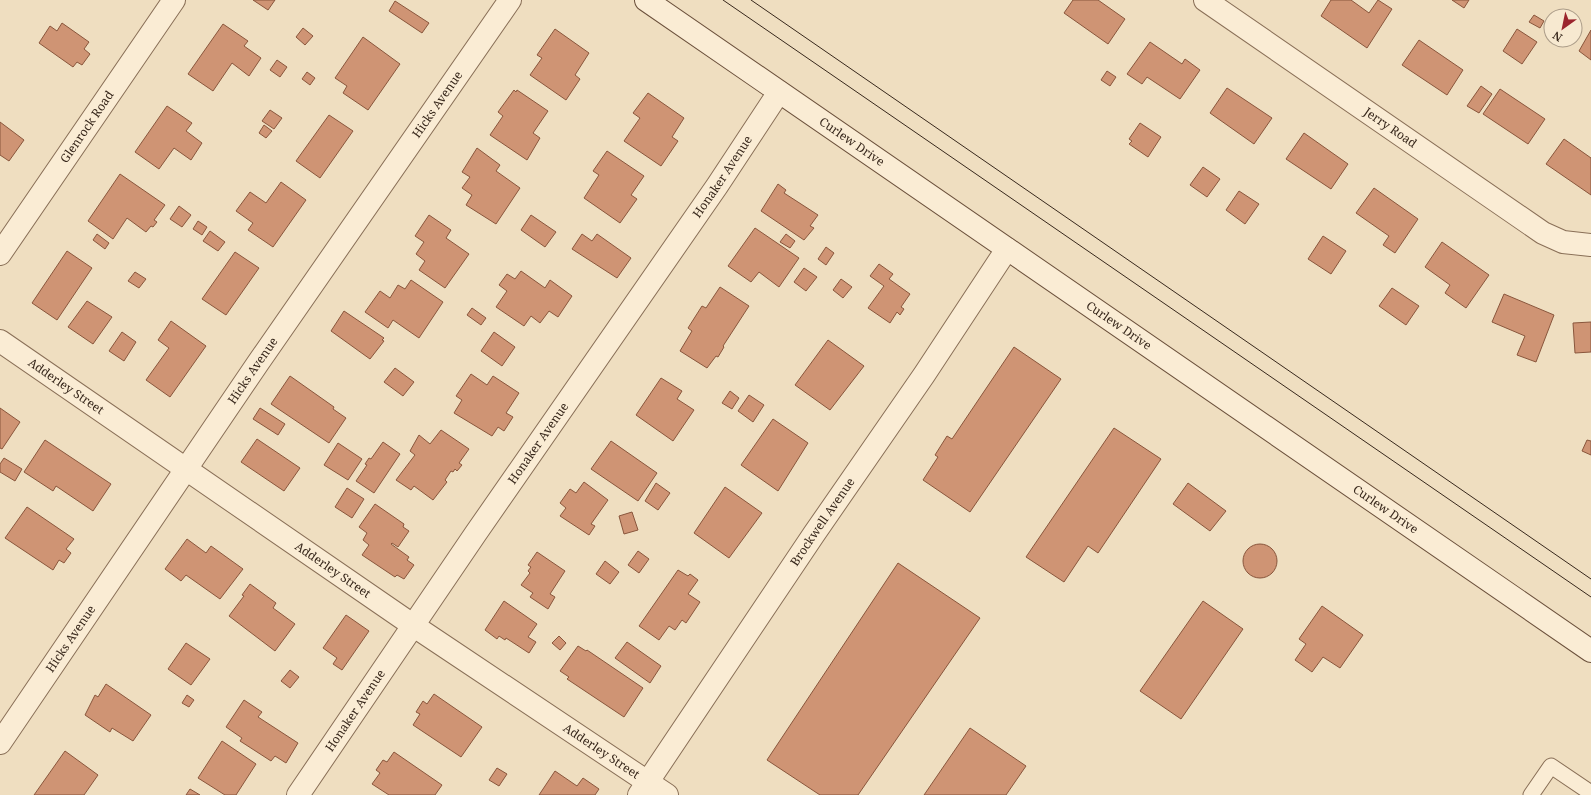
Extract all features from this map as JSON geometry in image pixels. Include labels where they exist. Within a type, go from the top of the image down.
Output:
[{"type":"street","name":"Glenrock Road","points":[[0,254],[174,0]]},
{"type":"street","name":"Hicks Avenue","points":[[0,743],[187,470],[258,363],[510,0]]},
{"type":"street","name":"Curlew Drive","points":[[646,0],[1591,651]]},
{"type":"street","name":"Jerry Road","points":[[1206,0],[1543,232],[1563,242],[1586,245]]},
{"type":"street","name":"Honaker Avenue","points":[[298,795],[779,92]]},
{"type":"street","name":"Brockwell Avenue","points":[[644,788],[814,534],[924,375],[1007,249]]},
{"type":"street","name":"Adderley Street","points":[[0,341],[414,626],[644,788],[668,795]]},
{"type":"lane","points":[[1531,795],[1551,766],[1591,794]]},
{"type":"building","points":[[253,0],[275,0],[268,10]]},
{"type":"building","points":[[1073,0],[1098,0],[1125,19],[1108,44],[1064,13]]},
{"type":"building","points":[[1331,0],[1351,0],[1369,13],[1378,0],[1392,9],[1367,48],[1321,16]]},
{"type":"building","points":[[1452,0],[1469,0],[1464,8]]},
{"type":"building","points":[[395,1],[429,23],[422,33],[389,11]]},
{"type":"building","points":[[1534,15],[1543,20],[1540,28],[1529,22]]},
{"type":"building","points":[[62,23],[89,42],[84,49],[90,54],[82,65],[77,62],[73,67],[39,43],[50,26],[57,31]]},
{"type":"building","points":[[223,24],[248,41],[244,46],[261,58],[249,76],[232,63],[213,91],[188,74]]},
{"type":"building","points":[[303,28],[313,36],[305,45],[296,37]]},
{"type":"building","points":[[555,29],[589,53],[575,75],[580,79],[566,100],[530,75],[542,58],[537,55]]},
{"type":"building","points":[[1517,29],[1537,42],[1522,64],[1503,51]]},
{"type":"building","points":[[1591,30],[1591,60],[1579,51],[1581,48],[1583,48],[1583,44]]},
{"type":"building","points":[[363,37],[400,64],[368,110],[343,93],[347,86],[335,78]]},
{"type":"building","points":[[1419,40],[1463,70],[1447,95],[1402,65]]},
{"type":"building","points":[[1150,42],[1182,64],[1185,59],[1200,70],[1180,99],[1147,77],[1142,84],[1127,74]]},
{"type":"building","points":[[277,60],[287,67],[280,77],[270,70]]},
{"type":"building","points":[[1107,71],[1116,77],[1110,86],[1101,80]]},
{"type":"building","points":[[307,72],[315,78],[310,85],[302,79]]},
{"type":"building","points":[[1481,86],[1492,94],[1479,113],[1467,106]]},
{"type":"building","points":[[1227,88],[1272,118],[1254,144],[1210,113]]},
{"type":"building","points":[[1500,89],[1545,119],[1528,144],[1483,114]]},
{"type":"building","points":[[514,90],[516,92],[517,90],[548,111],[533,133],[540,138],[527,160],[490,135],[503,116],[498,112]]},
{"type":"building","points":[[648,93],[684,118],[672,137],[678,141],[661,166],[624,141],[640,118],[633,113]]},
{"type":"building","points":[[167,106],[192,123],[186,131],[202,143],[191,160],[174,148],[159,169],[135,152]]},
{"type":"building","points":[[270,110],[282,118],[274,129],[262,121]]},
{"type":"building","points":[[329,115],[353,131],[320,178],[296,161]]},
{"type":"building","points":[[0,122],[24,140],[9,161],[0,155]]},
{"type":"building","points":[[1140,123],[1161,137],[1148,157],[1129,144],[1132,141],[1129,139]]},
{"type":"building","points":[[264,125],[272,131],[266,138],[259,133]]},
{"type":"building","points":[[1304,133],[1348,164],[1331,189],[1286,159]]},
{"type":"building","points":[[1564,139],[1591,158],[1591,195],[1546,164]]},
{"type":"building","points":[[477,148],[500,165],[496,171],[520,188],[496,224],[466,205],[472,195],[462,188],[470,177],[462,172]]},
{"type":"building","points":[[607,151],[644,176],[631,195],[637,199],[620,223],[584,198],[599,175],[593,171]]},
{"type":"building","points":[[1203,167],[1220,179],[1207,197],[1190,185]]},
{"type":"building","points":[[120,174],[165,205],[154,220],[157,222],[146,232],[127,218],[113,239],[88,221]]},
{"type":"building","points":[[281,182],[306,200],[273,247],[248,230],[253,223],[236,211],[250,192],[266,203]]},
{"type":"building","points":[[778,184],[786,190],[784,193],[818,215],[810,226],[814,228],[804,240],[761,211]]},
{"type":"building","points":[[1374,188],[1418,219],[1395,253],[1383,245],[1389,236],[1356,213]]},
{"type":"building","points":[[1239,191],[1259,204],[1245,224],[1226,210]]},
{"type":"building","points":[[179,206],[191,215],[182,227],[170,219]]},
{"type":"building","points":[[429,215],[451,230],[446,238],[469,254],[445,288],[419,270],[425,261],[416,254],[424,242],[415,236]]},
{"type":"building","points":[[531,215],[556,232],[545,247],[521,230]]},
{"type":"building","points":[[198,221],[207,227],[202,235],[193,229]]},
{"type":"building","points":[[755,228],[799,258],[779,287],[759,272],[751,282],[728,266]]},
{"type":"building","points":[[210,231],[225,242],[218,251],[203,241]]},
{"type":"building","points":[[97,234],[109,243],[105,249],[93,240]]},
{"type":"building","points":[[582,234],[592,241],[597,234],[631,258],[617,278],[572,249]]},
{"type":"building","points":[[786,234],[795,241],[790,248],[780,242]]},
{"type":"building","points":[[1323,236],[1346,251],[1331,274],[1308,259]]},
{"type":"building","points":[[1442,242],[1489,275],[1466,308],[1445,293],[1450,285],[1425,267]]},
{"type":"building","points":[[826,247],[834,253],[826,265],[818,259]]},
{"type":"building","points":[[67,251],[92,268],[57,320],[32,303]]},
{"type":"building","points":[[235,252],[259,268],[226,315],[202,299]]},
{"type":"building","points":[[879,264],[893,274],[889,279],[910,294],[901,307],[904,309],[900,315],[897,312],[890,323],[868,308],[884,286],[870,276]]},
{"type":"building","points":[[804,268],[817,277],[806,291],[794,282]]},
{"type":"building","points":[[521,271],[545,288],[550,280],[572,296],[558,317],[549,311],[540,323],[531,316],[524,326],[496,307],[507,291],[499,285],[507,274],[515,279]]},
{"type":"building","points":[[135,272],[146,279],[139,288],[128,281]]},
{"type":"building","points":[[841,279],[852,287],[843,298],[833,290]]},
{"type":"building","points":[[411,280],[443,302],[419,338],[393,320],[388,328],[365,312],[380,291],[390,298],[398,285],[405,289]]},
{"type":"building","points":[[720,287],[749,306],[723,346],[724,347],[718,357],[716,356],[707,368],[680,351],[692,331],[688,328],[702,306],[706,308]]},
{"type":"building","points":[[1392,288],[1419,306],[1406,325],[1379,306]]},
{"type":"building","points":[[1504,294],[1554,315],[1536,362],[1517,355],[1525,336],[1492,322]]},
{"type":"building","points":[[87,301],[112,317],[93,344],[68,327]]},
{"type":"building","points":[[472,308],[486,318],[481,325],[467,315]]},
{"type":"building","points":[[344,311],[384,338],[382,340],[384,341],[370,359],[331,331]]},
{"type":"building","points":[[171,321],[206,346],[170,397],[146,380],[169,348],[158,340]]},
{"type":"building","points":[[1591,322],[1591,352],[1575,353],[1573,323]]},
{"type":"building","points":[[122,332],[136,342],[124,361],[109,351]]},
{"type":"building","points":[[494,332],[515,347],[502,366],[481,351]]},
{"type":"building","points":[[828,340],[864,366],[830,410],[795,385]]},
{"type":"building","points":[[1014,347],[1061,379],[970,512],[923,480],[938,457],[935,455],[947,436],[952,439]]},
{"type":"building","points":[[395,368],[414,382],[403,396],[384,382]]},
{"type":"building","points":[[471,374],[487,385],[493,376],[519,393],[506,413],[513,417],[504,431],[498,427],[492,436],[454,413],[462,400],[456,396]]},
{"type":"building","points":[[290,376],[334,407],[333,409],[346,418],[329,443],[271,404]]},
{"type":"building","points":[[661,378],[682,391],[677,399],[694,410],[673,441],[636,415]]},
{"type":"building","points":[[730,391],[739,398],[732,409],[722,403]]},
{"type":"building","points":[[749,395],[764,405],[753,422],[738,411]]},
{"type":"building","points":[[0,408],[20,422],[2,449],[0,448]]},
{"type":"building","points":[[260,408],[285,424],[278,435],[253,419]]},
{"type":"building","points":[[773,419],[808,443],[778,491],[741,465]]},
{"type":"building","points":[[1114,428],[1161,459],[1098,553],[1088,546],[1064,582],[1026,557]]},
{"type":"building","points":[[441,430],[469,449],[459,463],[462,465],[457,471],[455,469],[453,472],[451,471],[445,480],[447,482],[433,500],[414,486],[411,490],[396,480],[415,455],[410,451],[419,435],[430,444]]},
{"type":"building","points":[[257,439],[300,468],[284,491],[241,462]]},
{"type":"building","points":[[45,440],[111,484],[93,511],[56,486],[53,491],[24,472]]},
{"type":"building","points":[[1587,440],[1591,441],[1591,455],[1582,451]]},
{"type":"building","points":[[611,441],[657,473],[638,501],[591,469]]},
{"type":"building","points":[[383,442],[400,454],[374,493],[356,481],[367,465],[365,464],[369,458],[371,459]]},
{"type":"building","points":[[338,443],[362,459],[348,480],[324,465]]},
{"type":"building","points":[[4,458],[22,469],[15,481],[0,472],[0,464]]},
{"type":"building","points":[[584,482],[608,500],[591,524],[595,526],[589,535],[560,516],[566,508],[560,503],[570,489],[576,493]]},
{"type":"building","points":[[656,483],[670,493],[658,510],[645,501]]},
{"type":"building","points":[[1188,483],[1226,511],[1210,531],[1173,504]]},
{"type":"building","points":[[725,487],[762,513],[729,558],[694,533]]},
{"type":"building","points":[[347,488],[364,499],[352,518],[335,507]]},
{"type":"building","points":[[375,504],[404,524],[403,527],[409,531],[398,547],[392,543],[391,544],[409,557],[407,560],[414,565],[404,579],[397,575],[395,577],[362,555],[369,545],[363,540],[367,533],[359,527]]},
{"type":"building","points":[[27,507],[74,539],[66,549],[71,553],[64,563],[59,560],[53,570],[5,538]]},
{"type":"building","points":[[632,512],[638,530],[624,534],[619,516]]},
{"type":"building","points":[[187,539],[206,553],[211,546],[243,569],[220,599],[186,575],[181,581],[165,569]]},
{"type":"building","points":[[1257,544],[1263,544],[1267,545],[1274,551],[1277,561],[1276,568],[1270,575],[1263,578],[1257,578],[1253,577],[1246,571],[1243,564],[1243,558],[1244,554],[1250,547]]},
{"type":"building","points":[[638,551],[649,559],[639,573],[628,565]]},
{"type":"building","points":[[537,552],[565,571],[550,594],[555,597],[548,609],[530,597],[533,593],[521,585],[530,573],[528,571],[531,567],[528,565]]},
{"type":"building","points":[[605,561],[619,572],[610,584],[596,574]]},
{"type":"building","points":[[898,563],[980,618],[858,795],[820,795],[767,760]]},
{"type":"building","points":[[678,570],[688,576],[690,574],[698,580],[688,594],[700,602],[686,623],[682,620],[675,630],[669,626],[659,640],[639,626]]},
{"type":"building","points":[[250,584],[276,603],[273,608],[295,624],[275,651],[229,616],[244,596],[242,595]]},
{"type":"building","points":[[504,601],[537,624],[528,637],[536,642],[529,653],[506,638],[505,640],[499,636],[497,639],[485,630]]},
{"type":"building","points":[[1203,601],[1243,629],[1181,719],[1140,691]]},
{"type":"building","points":[[1322,606],[1363,635],[1340,668],[1323,657],[1312,672],[1295,660],[1306,644],[1299,639]]},
{"type":"building","points":[[346,615],[369,631],[342,670],[333,664],[337,658],[323,648]]},
{"type":"building","points":[[559,636],[566,643],[560,650],[552,643]]},
{"type":"building","points":[[627,642],[661,666],[650,683],[615,658]]},
{"type":"building","points":[[186,643],[210,659],[191,685],[168,669]]},
{"type":"building","points":[[578,646],[586,651],[587,650],[643,688],[624,717],[567,679],[569,677],[560,671]]},
{"type":"building","points":[[290,670],[299,677],[290,688],[281,681]]},
{"type":"building","points":[[106,684],[151,715],[133,741],[112,728],[110,732],[85,715],[95,695],[98,697]]},
{"type":"building","points":[[434,694],[482,727],[461,757],[413,725],[420,714],[416,712],[423,701],[427,704]]},
{"type":"building","points":[[187,695],[194,700],[189,707],[182,703]]},
{"type":"building","points":[[244,700],[262,712],[258,717],[298,743],[286,763],[275,756],[271,761],[240,741],[242,738],[226,727]]},
{"type":"building","points":[[970,728],[1026,766],[1006,795],[924,795]]},
{"type":"building","points":[[222,741],[256,764],[236,795],[225,795],[198,778]]},
{"type":"building","points":[[65,751],[98,775],[84,795],[34,795]]},
{"type":"building","points":[[394,752],[442,785],[435,795],[389,795],[372,784],[380,773],[376,770],[383,760],[387,762]]},
{"type":"building","points":[[497,768],[507,774],[499,786],[489,780]]},
{"type":"building","points":[[555,771],[577,786],[583,778],[599,789],[595,795],[539,795]]},
{"type":"building","points":[[190,789],[200,795],[186,795]]},
{"type":"tram line","points":[[723,0],[1591,597]]},
{"type":"tram line","points":[[751,0],[1591,579]]}]
